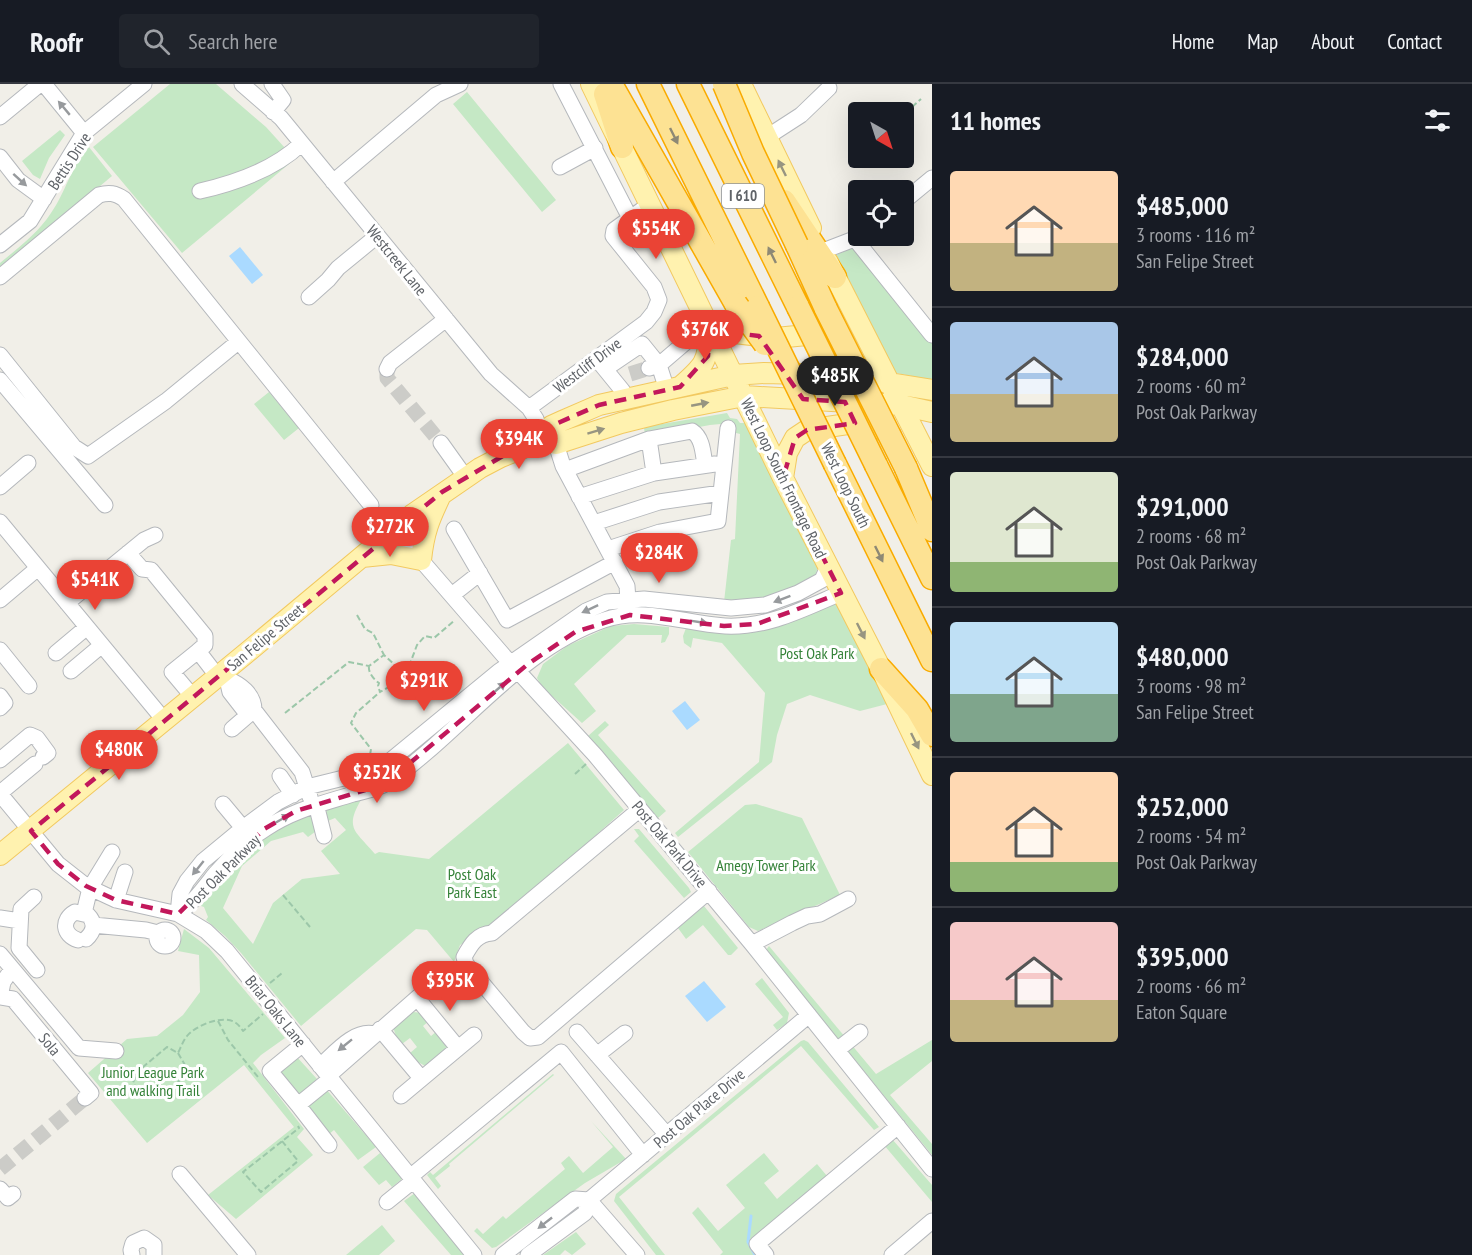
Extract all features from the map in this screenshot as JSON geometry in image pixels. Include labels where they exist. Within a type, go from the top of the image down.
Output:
[{"type":"highway","points":[[602,84],[622,147]]},
{"type":"highway","points":[[611,84],[669,185],[747,305]]},
{"type":"highway","name":"West Loop South","points":[[648,84],[747,305],[805,401],[932,660]]},
{"type":"highway","name":"I 610","points":[[688,84],[932,578]]},
{"type":"highway","points":[[716,84],[783,200],[835,277]]},
{"type":"highway","points":[[724,84],[753,153],[826,309],[906,468],[932,530]]},
{"type":"highway","points":[[881,669],[916,709],[932,735]]},
{"type":"main road","name":"West Loop South Frontage Road","points":[[591,84],[783,478],[881,669],[932,775]]},
{"type":"main road","points":[[741,84],[852,311],[901,405],[930,453]]},
{"type":"main road","points":[[674,388],[702,366],[708,356],[710,330],[776,338],[835,332],[844,326],[852,311]]},
{"type":"main road","name":"San Felipe Street","points":[[549,442],[551,426],[599,405],[733,375],[803,373],[840,375],[932,390]]},
{"type":"main road","name":"San Felipe Street","points":[[0,855],[164,720],[222,676],[395,530],[412,513],[501,457],[639,418],[744,396],[901,405],[932,412]]},
{"type":"main road","points":[[783,478],[787,453],[795,438],[807,430],[868,421],[930,453]]},
{"type":"main road","points":[[362,557],[391,554],[421,560],[425,530],[442,492]]},
{"type":"street","points":[[0,117],[42,84],[84,133]]},
{"type":"street","name":"Bettis Drive","points":[[0,245],[30,221],[84,133],[144,84]]},
{"type":"street","name":"Westcreek Lane","points":[[242,84],[273,111],[491,374],[529,408],[612,556],[627,586],[628,600]]},
{"type":"street","points":[[272,84],[283,100],[273,111]]},
{"type":"street","points":[[333,182],[436,95],[460,84]]},
{"type":"street","points":[[561,84],[630,218],[650,204]]},
{"type":"street","points":[[767,137],[801,115],[829,88]]},
{"type":"street","points":[[200,191],[251,175],[290,154],[301,144]]},
{"type":"street","points":[[560,167],[595,148]]},
{"type":"street","points":[[0,157],[18,180],[44,199]]},
{"type":"street","points":[[914,193],[932,177]]},
{"type":"street","points":[[0,277],[99,195],[111,193],[124,199],[371,505]]},
{"type":"street","name":"Westcliff Drive","points":[[529,408],[606,371],[657,306],[657,294],[613,236],[614,230],[630,218]]},
{"type":"street","points":[[309,297],[338,268],[377,236]]},
{"type":"street","points":[[823,251],[848,241]]},
{"type":"street","points":[[866,246],[932,335]]},
{"type":"street","points":[[387,369],[390,363],[446,319]]},
{"type":"street","points":[[652,363],[687,341]]},
{"type":"street","points":[[0,355],[74,447],[88,456],[166,401],[238,342]]},
{"type":"street","points":[[606,371],[642,344],[652,363],[674,388]]},
{"type":"street","points":[[606,371],[630,371]]},
{"type":"street","points":[[606,371],[627,399]]},
{"type":"street","points":[[0,380],[105,506]]},
{"type":"street","points":[[454,529],[507,620],[612,556],[660,532],[718,521],[728,428]]},
{"type":"street","points":[[565,470],[649,440],[692,431],[697,434],[700,441],[705,465]]},
{"type":"street","points":[[649,440],[654,473]]},
{"type":"street","points":[[441,443],[465,478]]},
{"type":"street","points":[[0,487],[28,463]]},
{"type":"street","points":[[579,496],[654,473],[724,463]]},
{"type":"street","points":[[594,523],[659,502],[721,493]]},
{"type":"street","points":[[0,522],[5,539],[38,568],[164,720]]},
{"type":"street","name":"Post Oak Park Drive","points":[[395,530],[514,667],[579,735],[709,891],[932,1169]]},
{"type":"street","points":[[67,603],[144,540],[155,535]]},
{"type":"street","points":[[128,553],[142,570],[151,570],[205,636],[205,645],[172,672],[193,697]]},
{"type":"street","name":"Post Oak Parkway","points":[[175,913],[187,880],[203,861],[278,802],[307,787],[380,769],[586,611],[607,602],[628,600],[678,602],[731,608],[765,606],[798,593],[822,580],[828,567]]},
{"type":"street","points":[[0,600],[38,568]]},
{"type":"street","points":[[452,595],[480,573]]},
{"type":"street","name":"Post Oak Parkway","points":[[175,913],[188,907],[216,873],[264,829],[296,811],[385,784],[514,667],[574,632],[606,619],[630,615],[724,626],[757,624],[775,621],[842,593]]},
{"type":"street","points":[[676,619],[678,602]]},
{"type":"street","points":[[94,636],[63,662],[94,636]]},
{"type":"street","points":[[0,650],[29,686]]},
{"type":"street","points":[[198,651],[222,676],[230,692],[244,710],[302,772],[324,836]]},
{"type":"street","points":[[0,696],[5,703],[0,708]]},
{"type":"street","points":[[232,729],[249,714]]},
{"type":"street","points":[[0,760],[30,735],[37,738],[48,753],[0,793]]},
{"type":"street","points":[[280,776],[293,795]]},
{"type":"street","name":"Briar Oaks Lane","points":[[0,793],[58,864],[90,888],[116,900],[175,913],[206,931],[227,951],[474,1255]]},
{"type":"street","points":[[640,808],[492,933],[483,934],[470,945],[464,957],[466,964],[523,1032],[530,1038],[538,1037],[709,891]]},
{"type":"street","points":[[228,810],[243,828]]},
{"type":"street","points":[[214,831],[224,843]]},
{"type":"street","points":[[84,913],[90,888],[108,859]]},
{"type":"street","points":[[116,900],[125,873]]},
{"type":"street","points":[[34,897],[21,909],[19,948],[38,970]]},
{"type":"street","points":[[752,944],[792,923],[807,916],[820,914],[848,899]]},
{"type":"street","points":[[75,912],[84,913],[91,918],[93,925],[91,935],[82,940],[73,939],[66,932],[66,922],[75,912]]},
{"type":"street","points":[[93,925],[163,932],[175,913]]},
{"type":"street","points":[[0,918],[20,921]]},
{"type":"street","points":[[0,954],[79,1048],[117,1051]]},
{"type":"street","name":"Sola","points":[[12,969],[3,982],[0,997],[13,999],[91,1093],[85,1098]]},
{"type":"street","points":[[298,1105],[326,1073],[368,1043],[377,1032],[440,978]]},
{"type":"street","points":[[417,998],[458,1048]]},
{"type":"street","name":"Post Oak Place Drive","points":[[528,1255],[585,1213],[589,1200],[809,1015]]},
{"type":"street","points":[[377,1032],[421,1078]]},
{"type":"street","points":[[577,1032],[667,1135]]},
{"type":"street","points":[[837,1050],[860,1032]]},
{"type":"street","points":[[597,1055],[625,1033]]},
{"type":"street","points":[[401,1096],[474,1035]]},
{"type":"street","points":[[303,1044],[270,1071],[329,1145]]},
{"type":"street","points":[[387,1202],[561,1052],[643,1155]]},
{"type":"street","points":[[766,1255],[757,1244],[898,1126]]},
{"type":"street","points":[[180,1174],[248,1255]]},
{"type":"street","name":"Post Oak Place Drive","points":[[503,1255],[575,1199],[589,1200]]},
{"type":"street","points":[[589,1200],[637,1255]]},
{"type":"street","points":[[892,1255],[932,1221]]},
{"type":"street","points":[[132,1255],[131,1250],[134,1243],[144,1238],[154,1245],[154,1255]]},
{"type":"path","points":[[914,105],[921,99]]},
{"type":"path","points":[[357,615],[365,629],[373,633],[384,655],[403,674],[400,679],[380,692],[356,713],[351,723],[371,749],[370,755]]},
{"type":"path","points":[[399,669],[408,669],[417,645],[425,636],[434,638],[455,620]]},
{"type":"path","points":[[285,713],[349,662],[369,666],[384,655]]},
{"type":"path","points":[[399,669],[402,663],[409,662]]},
{"type":"path","points":[[369,666],[368,670],[373,679],[379,683],[380,692]]},
{"type":"path","points":[[283,895],[310,927]]},
{"type":"path","points":[[260,992],[282,973]]},
{"type":"path","points":[[178,1053],[186,1036],[194,1030],[226,1020],[236,1022],[243,1031],[272,1006]]},
{"type":"path","points":[[218,1022],[228,1040],[261,1080]]},
{"type":"path","points":[[167,1047],[178,1053],[185,1065],[181,1079],[163,1097],[140,1094],[134,1083],[136,1072],[167,1047]]},
{"type":"path","points":[[282,1141],[298,1161],[261,1192],[243,1172],[282,1141],[299,1128],[294,1122]]},
{"type":"highlighted area","points":[[710,330],[759,336],[803,399],[845,402],[855,423],[807,430],[795,438],[783,478],[841,593],[757,624],[724,626],[630,615],[575,632],[528,664],[385,784],[296,811],[264,829],[178,914],[116,900],[86,886],[58,864],[31,831],[442,492],[501,457],[543,440],[551,426],[599,405],[680,387],[708,356]]},
{"type":"green space","points":[[170,84],[216,84],[266,127],[295,159],[182,253],[93,147]]},
{"type":"green space","points":[[467,92],[556,200],[542,212],[453,104]]},
{"type":"green space","points":[[60,130],[65,135],[49,158],[40,179],[33,175],[22,161]]},
{"type":"green space","points":[[89,147],[112,176],[0,270],[0,263],[46,220],[78,162]]},
{"type":"green space","points":[[852,248],[932,342],[932,380],[896,373],[836,255]]},
{"type":"green space","points":[[269,392],[299,428],[284,440],[254,404]]},
{"type":"green space","points":[[727,413],[730,418],[737,419],[740,423],[747,423],[818,565],[816,575],[782,592],[739,602],[724,602],[731,540],[735,539],[740,434],[732,432],[731,423],[645,437],[644,427]]},
{"type":"green space","name":"Post Oak Park","points":[[838,598],[891,703],[860,711],[810,695],[787,704],[777,735],[772,762],[678,837],[675,833],[759,762],[765,693],[722,643],[693,638],[691,648],[684,643],[683,636],[686,628],[724,630]]},
{"type":"green space","points":[[634,624],[669,627],[669,634],[665,642],[661,643],[662,635],[627,635],[574,684],[596,711],[582,723],[542,687],[537,678],[543,664],[567,646],[611,626]]},
{"type":"green space","points":[[605,721],[609,725],[598,735],[666,811],[658,818],[588,736]]},
{"type":"green space","name":"Post Oak Park East","points":[[568,743],[624,810],[502,919],[460,945],[454,962],[427,930],[416,929],[301,1026],[241,953],[206,920],[208,917],[204,907],[201,906],[222,877],[265,838],[298,819],[314,813],[319,829],[308,837],[303,832],[271,841],[242,866],[223,908],[253,944],[273,903],[302,879],[340,874],[321,851],[346,830],[335,818],[323,823],[327,809],[361,800],[353,817],[354,829],[375,854],[379,852],[429,859]]},
{"type":"green space","name":"Amegy Tower Park","points":[[756,804],[802,818],[840,895],[758,931],[749,927],[688,852],[745,805]]},
{"type":"green space","points":[[634,829],[639,829],[689,888],[691,892],[684,898],[634,841],[639,836]]},
{"type":"green space","points":[[704,906],[738,948],[731,955],[728,955],[703,925],[686,939],[678,928]]},
{"type":"green space","name":"Junior League Park and walking Trail","points":[[184,929],[209,948],[285,1038],[253,1063],[304,1129],[297,1137],[313,1155],[236,1219],[208,1195],[294,1127],[244,1065],[147,1143],[88,1073],[127,1039],[157,1036],[183,1015],[200,992],[199,955],[178,951]]},
{"type":"green space","points":[[769,946],[876,1074],[932,1040],[932,1061],[890,1095],[932,1144],[932,1155],[766,950]]},
{"type":"green space","points":[[762,978],[789,1013],[787,1023],[777,1030],[773,1025],[783,1017],[755,984]]},
{"type":"green space","points":[[413,1012],[423,1013],[429,1021],[423,1026],[431,1036],[437,1031],[449,1047],[427,1067],[418,1062],[410,1053],[417,1047],[410,1038],[402,1044],[393,1027]]},
{"type":"green space","points":[[804,1040],[879,1127],[874,1130],[801,1046],[619,1197],[665,1255],[656,1255],[614,1201],[616,1194]]},
{"type":"green space","points":[[296,1056],[317,1079],[300,1095],[279,1070]]},
{"type":"green space","points":[[553,1074],[435,1178],[441,1186],[438,1189],[427,1175],[430,1172],[433,1175]]},
{"type":"green space","points":[[325,1088],[376,1147],[358,1160],[334,1130],[328,1135],[303,1106]]},
{"type":"green space","points":[[591,1121],[626,1159],[585,1183],[492,1248],[474,1231],[477,1228],[483,1234],[503,1216],[506,1219],[565,1169],[561,1163],[569,1156],[583,1173],[613,1147]]},
{"type":"green space","points":[[892,1139],[932,1185],[932,1202],[884,1145]]},
{"type":"green space","points":[[380,1153],[402,1179],[392,1187],[386,1180],[379,1185],[363,1167]]},
{"type":"green space","points":[[764,1153],[779,1171],[764,1183],[777,1199],[817,1164],[827,1176],[753,1238],[760,1255],[720,1255],[723,1252],[692,1213],[698,1207],[718,1231],[745,1208],[726,1185]]},
{"type":"green space","points":[[415,1193],[467,1255],[451,1255],[404,1201]]},
{"type":"green space","points":[[382,1225],[395,1241],[379,1255],[346,1255]]},
{"type":"green space","points":[[576,1232],[586,1244],[572,1255],[565,1250],[560,1255],[543,1255]]},
{"type":"water","points":[[240,247],[263,275],[252,284],[229,256]]},
{"type":"water","points":[[685,701],[700,720],[687,730],[672,711]]},
{"type":"water","points":[[704,981],[726,1007],[707,1022],[685,996]]},
{"type":"waterway","points":[[751,1216],[748,1242],[755,1255]]},
{"type":"tunnel","points":[[630,374],[649,368]]},
{"type":"tunnel","points":[[387,369],[387,378],[441,443]]},
{"type":"tunnel","points":[[0,1169],[85,1098]]}]
